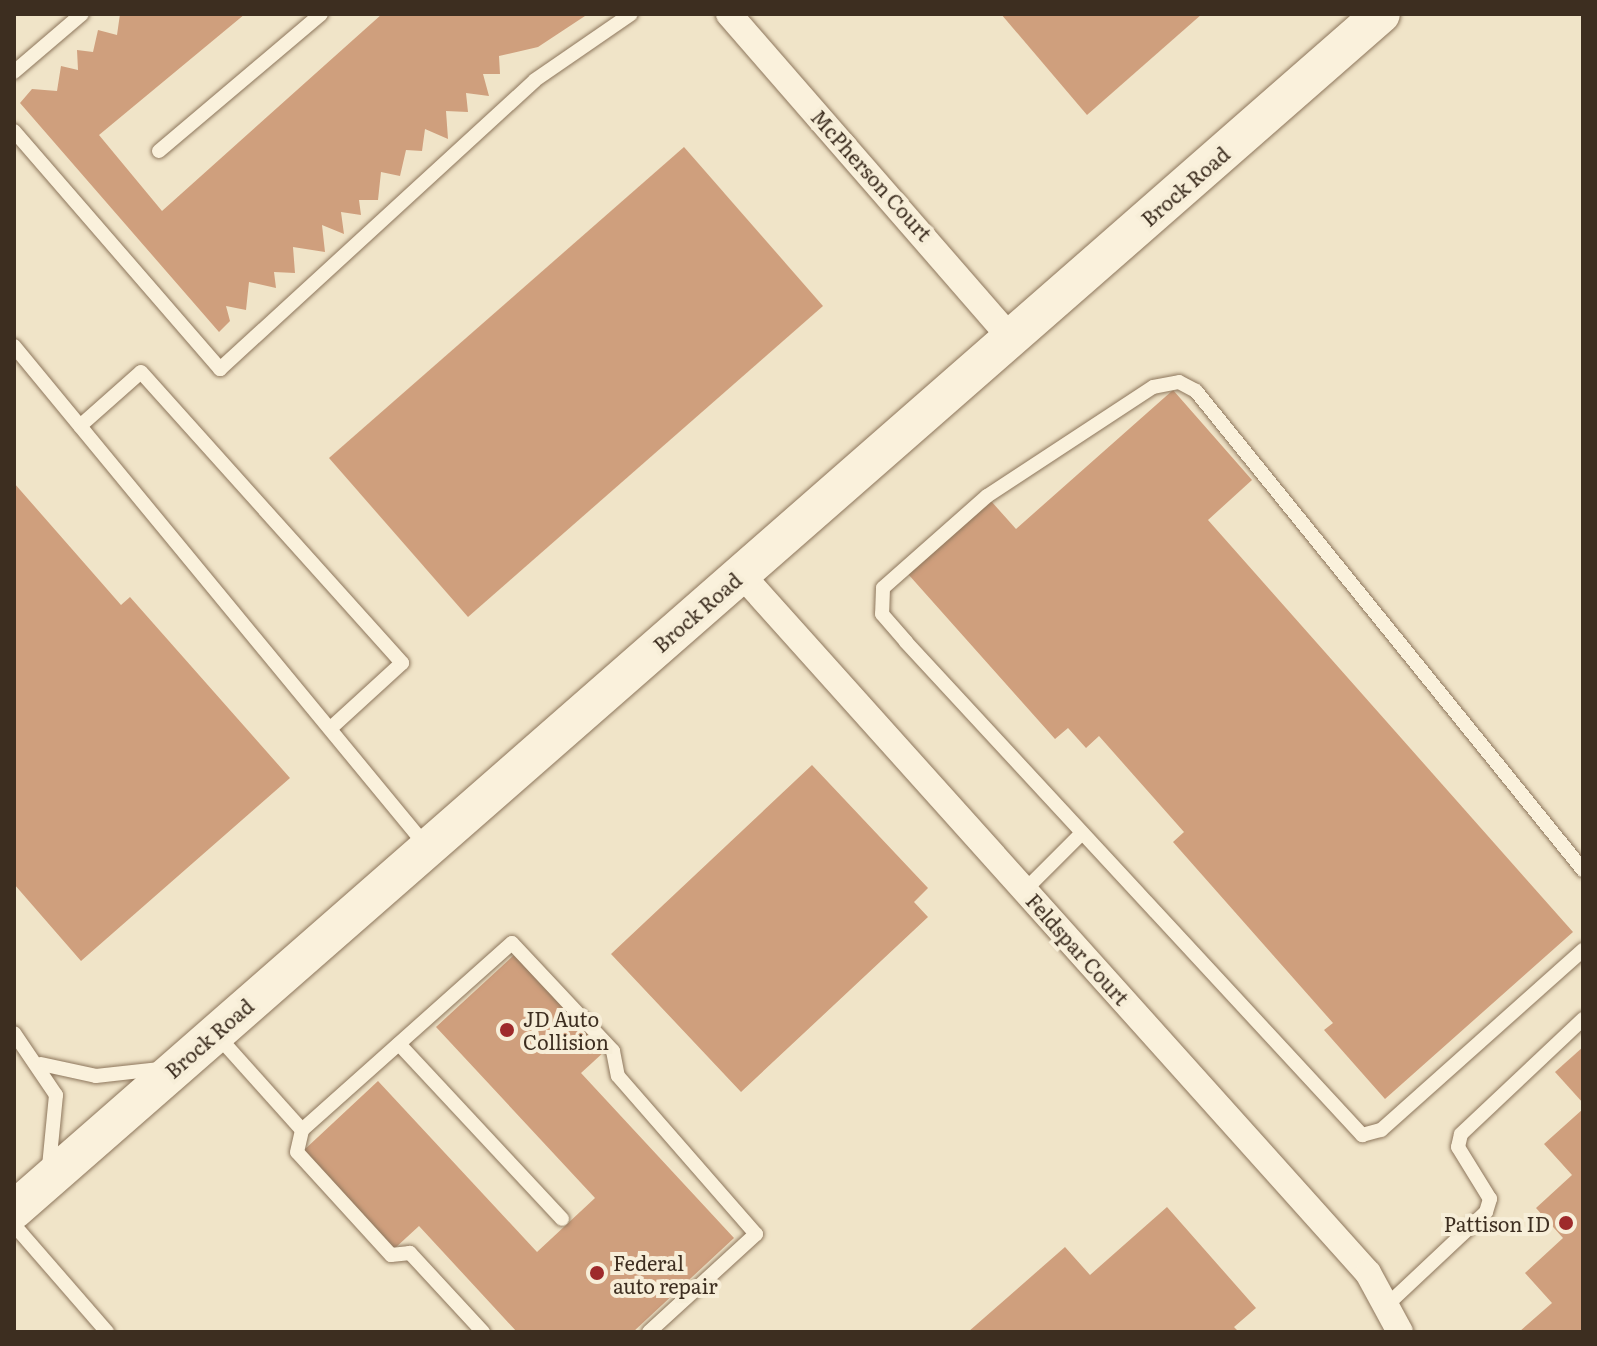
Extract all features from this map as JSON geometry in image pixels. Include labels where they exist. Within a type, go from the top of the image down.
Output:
[{"type":"main road","name":"Brock Road","points":[[14,1210],[1381,14]]},
{"type":"street","name":"McPherson Court","points":[[729,14],[1011,338]]},
{"type":"street","name":"Feldspar Court","points":[[741,574],[1368,1273],[1402,1331]]},
{"type":"lane","points":[[14,72],[82,14]]},
{"type":"lane","points":[[159,151],[321,14]]},
{"type":"lane","points":[[14,131],[220,369],[535,80],[631,14]]},
{"type":"lane","points":[[14,346],[333,726],[427,848]]},
{"type":"lane","points":[[80,426],[141,372],[402,663],[333,726]]},
{"type":"lane","points":[[1583,870],[1196,391],[1179,382],[1153,387],[987,496],[883,588],[882,614],[1079,836],[1362,1135],[1381,1130],[1583,950]]},
{"type":"lane","points":[[1025,890],[1079,836]]},
{"type":"lane","points":[[483,1332],[410,1253],[391,1255],[297,1152],[302,1130],[512,943],[613,1051],[618,1076],[756,1234],[649,1332]]},
{"type":"lane","points":[[1387,1305],[1486,1212],[1490,1199],[1458,1147],[1461,1134],[1583,1019]]},
{"type":"lane","points":[[14,1033],[41,1064],[59,1115],[46,1181]]},
{"type":"lane","points":[[215,1033],[302,1130]]},
{"type":"lane","points":[[399,1044],[562,1219]]},
{"type":"lane","points":[[41,1064],[96,1076],[178,1065]]},
{"type":"lane","points":[[14,1225],[107,1332]]},
{"type":"building","points":[[120,14],[245,14],[99,135],[162,211],[382,14],[588,14],[538,47],[499,56],[500,74],[483,74],[489,96],[466,93],[468,112],[446,111],[448,139],[425,129],[422,151],[406,150],[400,176],[381,172],[378,200],[359,200],[361,215],[341,212],[344,234],[322,225],[325,252],[293,247],[295,273],[274,272],[276,288],[249,282],[246,310],[226,306],[230,321],[219,332],[20,103],[32,89],[57,91],[61,66],[78,70],[77,50],[93,52],[98,30],[117,35]]},
{"type":"building","points":[[1001,14],[1202,14],[1087,115]]},
{"type":"building","points":[[684,147],[823,306],[468,617],[329,458]]},
{"type":"building","points":[[1173,390],[1252,480],[1208,520],[1573,932],[1385,1099],[1324,1030],[1333,1023],[1173,842],[1184,832],[1099,736],[1086,748],[1068,728],[1055,739],[908,574],[991,501],[1016,529]]},
{"type":"building","points":[[14,483],[121,605],[130,597],[290,778],[81,961],[14,884]]},
{"type":"building","points":[[812,765],[928,888],[914,902],[928,917],[741,1092],[611,954]]},
{"type":"building","points":[[514,955],[605,1051],[581,1073],[734,1238],[633,1332],[517,1332],[419,1226],[394,1249],[303,1151],[378,1081],[537,1252],[595,1198],[436,1027]]},
{"type":"building","points":[[1583,1047],[1583,1103],[1555,1072]]},
{"type":"building","name":"Pattison ID","points":[[1583,1109],[1583,1332],[1519,1332],[1552,1303],[1525,1273],[1563,1238],[1536,1208],[1572,1175],[1544,1144]]},
{"type":"building","points":[[1167,1207],[1256,1308],[1234,1327],[1239,1332],[968,1332],[1065,1247],[1090,1275]]},
{"type":"place","name":"JD Auto Collision","points":[[507,1030]]},
{"type":"place","name":"Pattison ID","points":[[1566,1223]]},
{"type":"place","name":"Federal auto repair","points":[[597,1273]]}]
